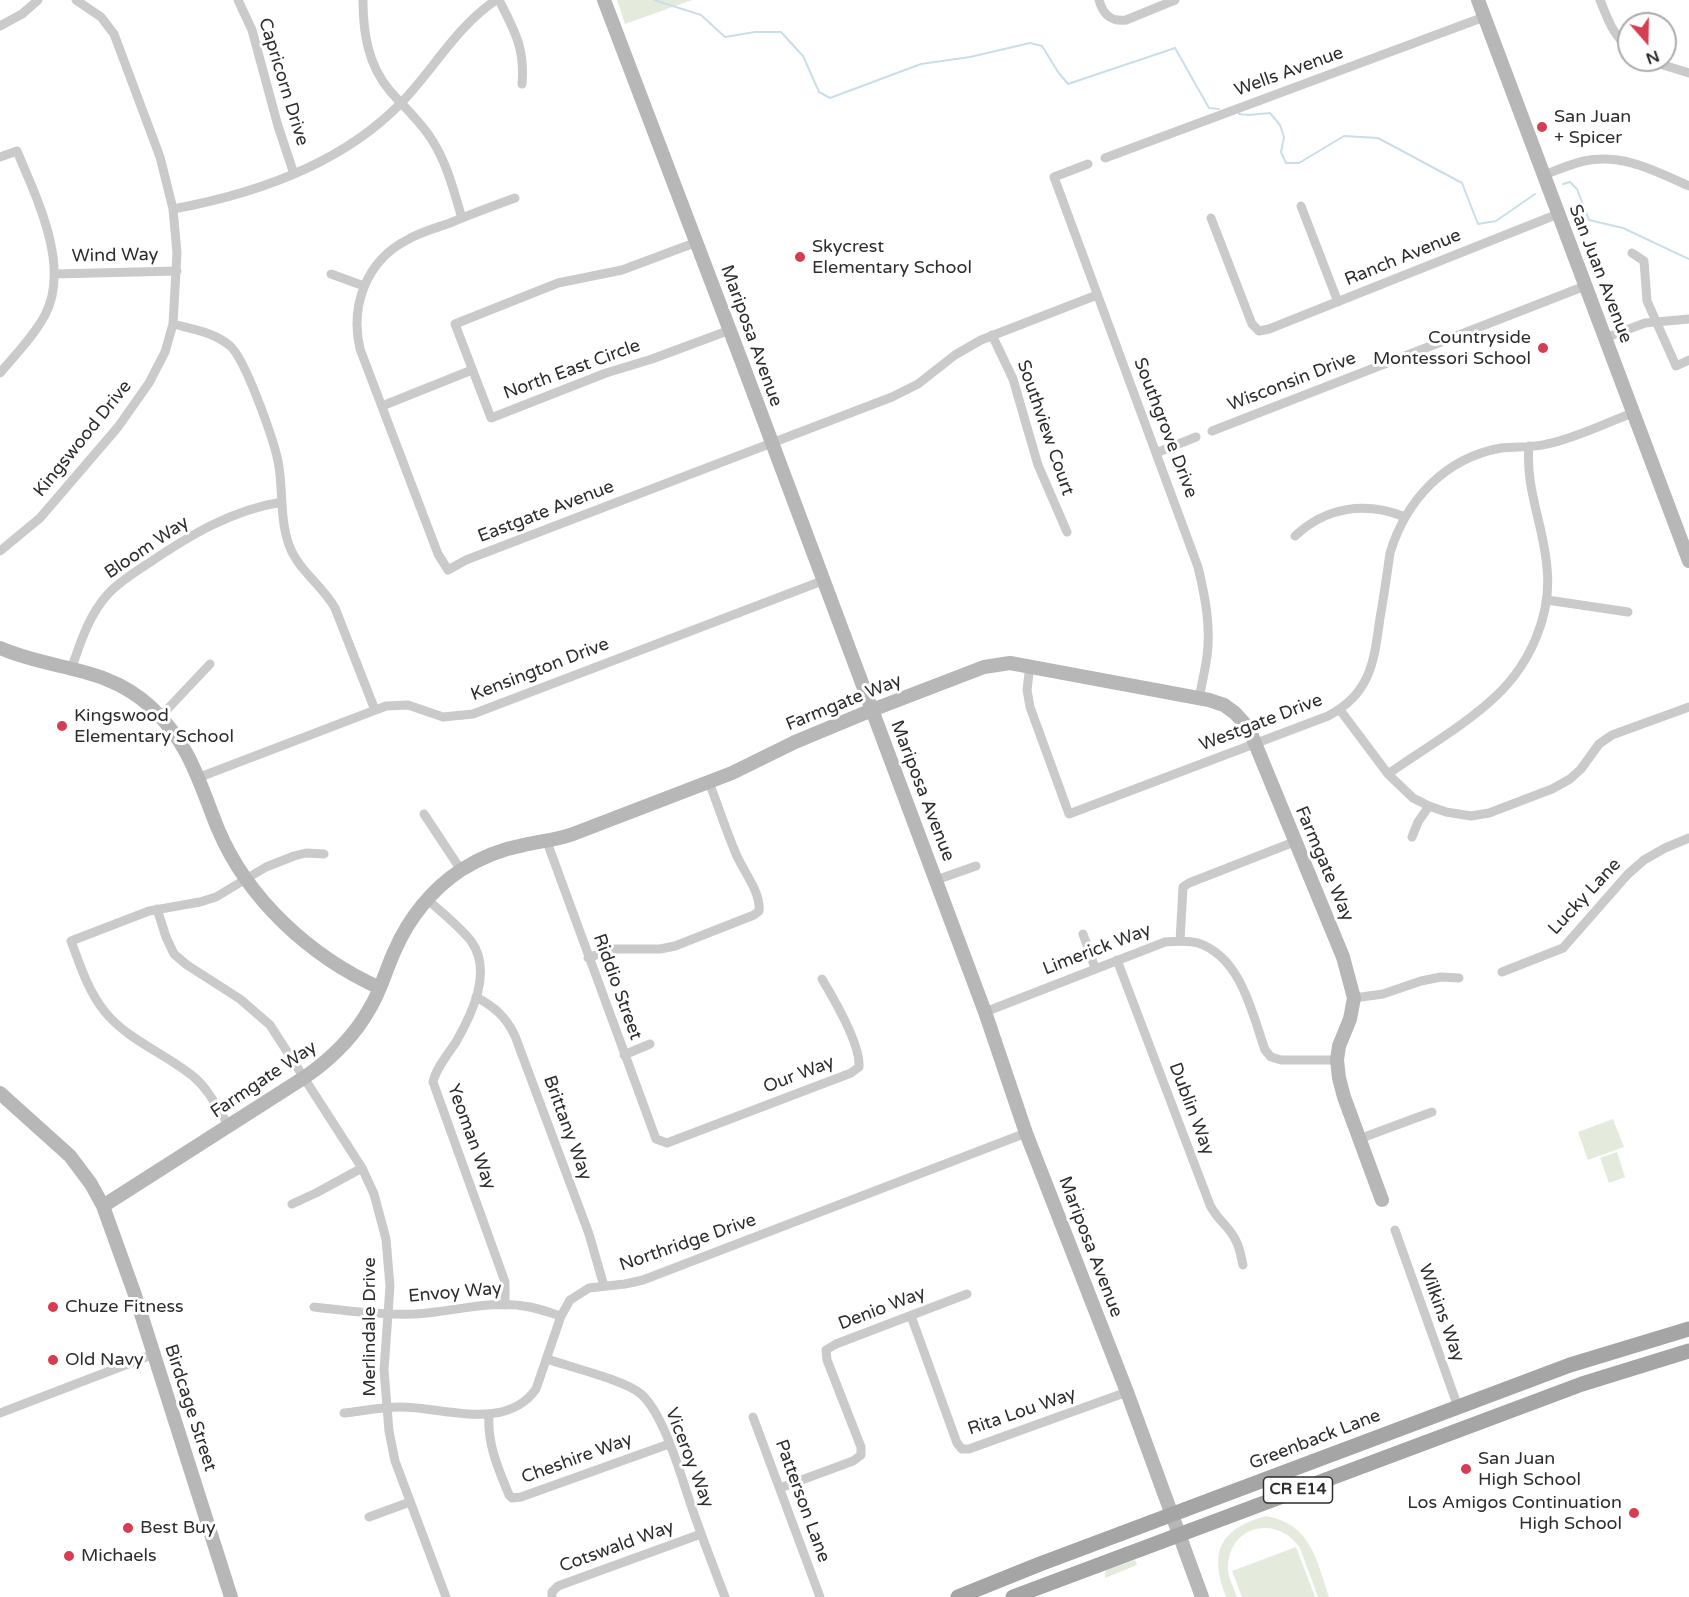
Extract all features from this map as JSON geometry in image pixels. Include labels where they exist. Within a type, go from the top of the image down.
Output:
[{"type":"main road","name":"Greenback Lane","points":[[958,1597],[1570,1365],[1689,1329]]},
{"type":"main road","name":"CR E14","points":[[1013,1597],[1582,1384],[1689,1351]]},
{"type":"main road","points":[[1439,1437],[1444,1424],[1456,1419],[1458,1407]]},
{"type":"main road","points":[[1040,1564],[1047,1584]]},
{"type":"street","points":[[0,26],[22,14],[38,0]]},
{"type":"street","name":"Kingswood Drive","points":[[0,551],[40,518],[118,427],[149,383],[165,352],[173,324],[177,253],[173,209],[160,157],[114,34],[101,17],[76,0]]},
{"type":"street","name":"Capricorn Drive","points":[[238,0],[252,30],[278,126],[294,174]]},
{"type":"street","points":[[363,0],[364,31],[372,61],[384,84],[432,140],[443,161],[462,218]]},
{"type":"street","points":[[173,209],[238,195],[294,174],[336,153],[386,117],[401,103],[457,34],[497,0],[522,51],[524,63],[522,84]]},
{"type":"street","name":"Mariposa Avenue","points":[[604,0],[936,880],[985,1012],[1026,1133],[1127,1392],[1202,1597]]},
{"type":"street","points":[[1099,0],[1107,17],[1119,21],[1175,0]]},
{"type":"street","name":"San Juan Avenue","points":[[1478,0],[1689,561]]},
{"type":"street","points":[[1600,0],[1617,35]]},
{"type":"street","name":"Wells Avenue","points":[[1106,158],[1484,17]]},
{"type":"street","points":[[0,157],[17,151],[46,227],[54,274],[53,290],[46,313],[37,328],[0,373]]},
{"type":"street","points":[[1544,175],[1585,161],[1614,159],[1642,165],[1689,186]]},
{"type":"street","name":"Southgrove Drive","points":[[1088,164],[1054,177],[1195,556],[1207,614],[1208,648],[1199,698]]},
{"type":"street","name":"Eastgate Avenue","points":[[515,198],[413,237],[396,246],[377,264],[364,286],[357,311],[357,337],[438,554],[448,570],[466,560],[910,389],[963,349],[992,335],[1097,295]]},
{"type":"street","points":[[1301,206],[1338,302]]},
{"type":"street","name":"Ranch Avenue","points":[[1211,218],[1252,324],[1259,331],[1558,214]]},
{"type":"street","name":"North East Circle","points":[[697,242],[622,270],[558,283],[454,324],[491,418],[606,373],[661,356],[730,330]]},
{"type":"street","points":[[1632,253],[1644,261],[1645,294],[1655,322],[1662,331],[1676,366],[1689,360]]},
{"type":"street","name":"Wind Way","points":[[54,274],[177,271]]},
{"type":"street","points":[[331,274],[364,286]]},
{"type":"street","name":"Wisconsin Drive","points":[[1212,431],[1586,286]]},
{"type":"street","points":[[1605,338],[1655,322],[1689,319]]},
{"type":"street","points":[[173,324],[220,338],[231,346],[243,365],[272,439],[279,464],[289,546],[301,567],[328,595],[335,608],[375,710]]},
{"type":"street","name":"Southview Court","points":[[992,335],[1013,379],[1038,465],[1067,532]]},
{"type":"street","points":[[382,406],[472,370]]},
{"type":"street","name":"Westgate Drive","points":[[1030,665],[1027,690],[1030,707],[1069,814],[1340,710],[1361,689],[1371,669],[1390,553],[1405,517],[1426,487],[1461,462],[1488,451],[1556,442],[1633,413]]},
{"type":"street","points":[[1156,453],[1196,437]]},
{"type":"street","points":[[1388,774],[1486,706],[1508,684],[1533,647],[1547,600],[1547,568],[1543,537],[1529,483],[1529,446]]},
{"type":"street","name":"Bloom Way","points":[[72,668],[85,628],[108,594],[123,580],[173,546],[213,524],[261,506],[282,502]]},
{"type":"street","points":[[1295,536],[1326,515],[1352,508],[1379,509],[1405,517]]},
{"type":"street","name":"Kensington Drive","points":[[200,777],[375,710],[408,705],[443,717],[473,714],[822,581]]},
{"type":"street","points":[[1547,600],[1628,612]]},
{"type":"street","points":[[0,648],[19,656],[107,679],[150,706],[182,744],[200,777],[218,829],[246,880],[272,911],[308,943],[343,969],[380,988]]},
{"type":"street","name":"Farmgate Way","points":[[103,1206],[304,1077],[330,1057],[351,1035],[370,1009],[400,939],[414,915],[427,899],[461,870],[505,849],[562,838],[709,782],[872,710],[992,664],[1010,663],[1199,698],[1224,705],[1244,723],[1255,743],[1343,957],[1354,998],[1350,1019],[1339,1046],[1337,1060],[1339,1078],[1382,1200]]},
{"type":"street","points":[[160,717],[210,664]]},
{"type":"street","points":[[1340,710],[1388,774],[1413,798],[1429,806],[1458,815],[1472,816],[1489,813],[1570,780],[1599,744],[1612,735],[1689,707]]},
{"type":"street","points":[[588,958],[612,949],[660,949],[675,946],[759,911],[759,905],[746,870],[737,856],[709,782]]},
{"type":"street","points":[[1412,837],[1418,822],[1429,806]]},
{"type":"street","points":[[424,814],[461,870]]},
{"type":"street","name":"Lucky Lane","points":[[1502,972],[1563,948],[1628,874],[1644,860],[1689,838]]},
{"type":"street","name":"Riddio Street","points":[[546,842],[624,1055],[656,1139],[660,1142]]},
{"type":"street","points":[[1180,941],[1183,887],[1294,842]]},
{"type":"street","points":[[229,1126],[208,1092],[195,1078],[126,1032],[104,1010],[89,986],[71,941],[157,909],[208,900],[266,867],[294,856],[306,853],[324,854]]},
{"type":"street","points":[[936,880],[976,866]]},
{"type":"street","name":"Yeoman Way","points":[[427,899],[471,942],[477,954],[481,972],[476,998],[458,1038],[435,1074],[434,1082],[505,1282],[505,1305]]},
{"type":"street","name":"Merlindale Drive","points":[[157,909],[174,954],[253,1009],[270,1025],[362,1168],[374,1194],[386,1239],[390,1286],[384,1370],[386,1408],[395,1461],[446,1597]]},
{"type":"street","points":[[1083,934],[1095,968]]},
{"type":"street","name":"Limerick Way","points":[[985,1012],[1166,942],[1197,943],[1212,949],[1226,962],[1241,986],[1265,1050],[1271,1057],[1281,1060],[1337,1060]]},
{"type":"street","name":"Dublin Way","points":[[1117,960],[1210,1205],[1216,1217],[1238,1242],[1243,1265]]},
{"type":"street","points":[[1354,998],[1383,994],[1441,977],[1460,978]]},
{"type":"street","name":"Our Way","points":[[660,1142],[667,1143],[859,1067],[859,1060],[846,1025],[822,979]]},
{"type":"street","name":"Brittany Way","points":[[476,998],[492,1005],[501,1013],[515,1036],[589,1234],[604,1286]]},
{"type":"street","points":[[624,1055],[650,1044]]},
{"type":"street","name":"Birdcage Street","points":[[0,1093],[70,1156],[91,1184],[103,1206],[131,1282],[231,1597]]},
{"type":"street","points":[[1359,1139],[1432,1112]]},
{"type":"street","name":"Northridge Drive","points":[[344,1413],[398,1407],[489,1414],[509,1411],[529,1399],[536,1389],[561,1316],[570,1300],[579,1293],[589,1288],[643,1280],[1026,1133]]},
{"type":"street","points":[[292,1204],[362,1168]]},
{"type":"street","name":"Wilkins Way","points":[[1395,1230],[1458,1407]]},
{"type":"street","name":"Denio Way","points":[[780,1488],[853,1461],[861,1455],[861,1448],[826,1360],[826,1350],[836,1344],[967,1294]]},
{"type":"street","name":"Envoy Way","points":[[314,1307],[387,1314],[433,1313],[505,1305],[529,1307],[561,1316]]},
{"type":"street","name":"Rita Lou Way","points":[[911,1316],[957,1443],[962,1449],[969,1449],[1127,1392]]},
{"type":"street","points":[[0,1413],[154,1354]]},
{"type":"street","name":"Viceroy Way","points":[[547,1359],[627,1386],[640,1393],[657,1414],[725,1597]]},
{"type":"street","name":"Cheshire Way","points":[[489,1414],[490,1446],[508,1495],[512,1497],[521,1497],[669,1444]]},
{"type":"street","name":"Patterson Lane","points":[[753,1417],[820,1597]]},
{"type":"street","points":[[369,1517],[410,1502]]},
{"type":"street","name":"Cotswald Way","points":[[552,1597],[552,1592],[558,1586],[700,1534]]},
{"type":"shaded area","points":[[617,0],[692,0],[625,24]]},
{"type":"shaded area","points":[[1613,1119],[1624,1147],[1588,1160],[1578,1132]]},
{"type":"shaded area","points":[[1617,1152],[1625,1177],[1609,1183],[1600,1158]]},
{"type":"shaded area","points":[[1266,1516],[1281,1520],[1293,1527],[1310,1545],[1329,1597],[1318,1597],[1300,1548],[1280,1531],[1268,1528],[1246,1533],[1237,1541],[1231,1552],[1228,1570],[1237,1597],[1226,1597],[1218,1567],[1222,1544],[1228,1535],[1238,1528]]},
{"type":"shaded area","points":[[1296,1547],[1315,1597],[1242,1597],[1232,1571]]},
{"type":"shaded area","points":[[1135,1560],[1137,1565],[1105,1578],[1106,1570]]},
{"type":"waterway","points":[[654,0],[701,15],[725,37],[755,32],[781,32],[803,56],[819,92],[830,98],[921,64],[970,57],[1030,43],[1042,46],[1068,84],[1175,48],[1209,108],[1219,109]]},
{"type":"waterway","points":[[1239,114],[1270,113],[1280,125],[1284,137],[1281,152],[1286,163],[1299,163],[1344,136],[1378,138],[1462,183],[1478,224],[1496,221],[1535,194]]},
{"type":"waterway","points":[[1563,184],[1570,182],[1577,189],[1589,220],[1623,228],[1689,259]]},
{"type":"place","name":"San Juan + Spicer","points":[[1542,127]]},
{"type":"place","name":"Skycrest Elementary School","points":[[800,257]]},
{"type":"place","name":"Countryside Montessori School","points":[[1543,348]]},
{"type":"place","name":"Kingswood Elementary School","points":[[62,726]]},
{"type":"place","name":"Chuze Fitness","points":[[53,1307]]},
{"type":"place","name":"Old Navy","points":[[53,1360]]},
{"type":"place","name":"San Juan High School","points":[[1466,1469]]},
{"type":"place","name":"Los Amigos Continuation High School","points":[[1634,1513]]},
{"type":"place","name":"Best Buy","points":[[128,1528]]},
{"type":"place","name":"Michaels","points":[[69,1556]]}]
